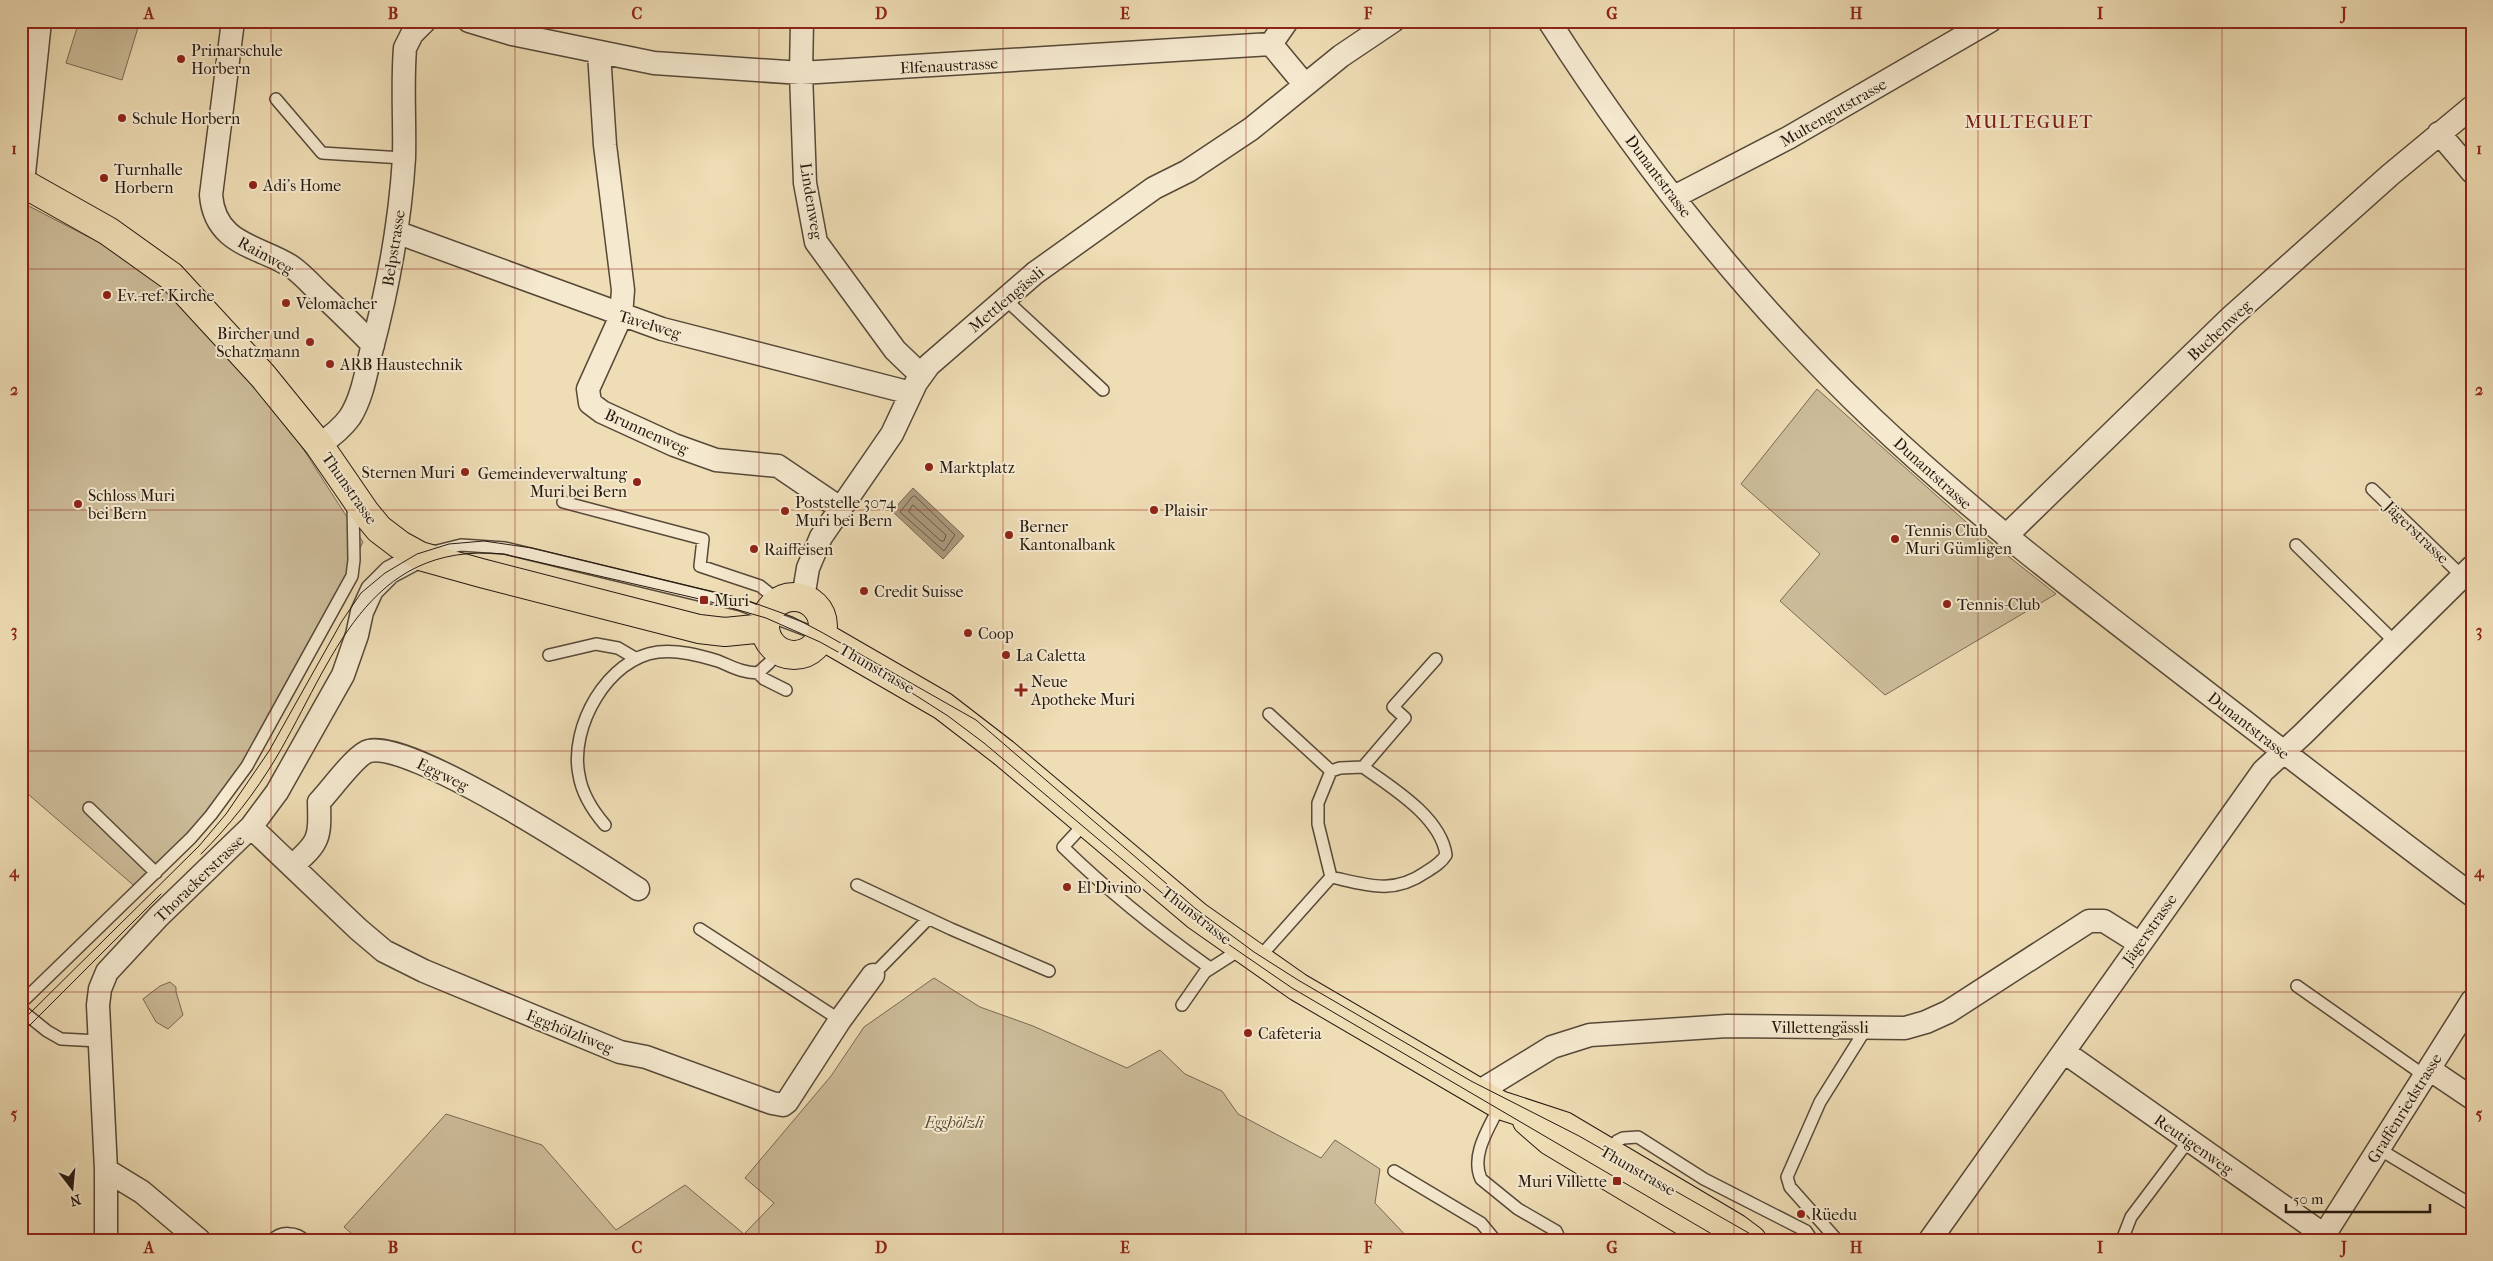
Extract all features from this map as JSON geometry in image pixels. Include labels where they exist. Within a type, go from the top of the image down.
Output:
[{"type":"main road","name":"Thunstrasse","points":[[22,183],[108,231],[171,276],[263,376],[319,445],[353,496],[379,529],[400,545],[420,556],[699,629],[725,632],[779,618],[794,656],[803,654],[816,645],[822,636],[943,706],[1004,753],[1196,916],[1249,955],[1306,992],[1500,1103],[1550,1141],[1715,1240]]},
{"type":"main road","points":[[779,618],[815,606],[820,612],[824,626],[822,636]]},
{"type":"main road","name":"Thunstrasse","points":[[1500,1103],[1564,1126],[1736,1228],[1752,1240]]},
{"type":"street","points":[[22,183],[40,21]]},
{"type":"street","name":"Rainweg","points":[[232,21],[211,195],[216,214],[231,234],[255,251],[293,268],[373,345]]},
{"type":"street","name":"Elfenaustrasse","points":[[469,21],[479,26],[599,53],[654,63],[801,73],[1272,44]]},
{"type":"street","name":"Lindenweg","points":[[802,21],[801,73],[806,183],[816,242],[895,350],[916,384]]},
{"type":"street","points":[[1287,21],[1272,44],[1305,85],[1341,56],[1393,21]]},
{"type":"street","name":"Dunantstrasse","points":[[1549,21],[1674,197],[1741,279],[1818,363],[1881,426],[1977,513],[2006,536],[2367,818],[2472,894]]},
{"type":"street","name":"Multengutstrasse","points":[[1674,197],[1788,138],[1990,21]]},
{"type":"street","name":"Belpstrasse","points":[[319,445],[334,434],[350,417],[358,402],[387,290],[396,232],[404,158],[404,48],[414,25]]},
{"type":"street","name":"Brunnenweg","points":[[599,53],[605,145],[623,290],[621,316],[588,389],[588,399],[594,407],[674,445],[716,460],[778,466],[840,508]]},
{"type":"street","name":"Mettlengässli","points":[[779,618],[808,568],[814,550],[840,508],[892,434],[916,384],[929,366],[1035,273],[1154,188],[1188,171],[1251,129],[1305,85]]},
{"type":"street","name":"Buchenweg","points":[[2006,536],[2230,318],[2439,133],[2472,107]]},
{"type":"street","points":[[2439,133],[2472,172]]},
{"type":"street","name":"Tavelweg","points":[[396,232],[621,316],[662,329],[916,384]]},
{"type":"street","name":"Thorackerstrasse","points":[[106,1240],[106,1170],[98,1005],[100,989],[107,972],[159,916],[251,827],[277,792],[343,675],[357,635],[362,612],[372,590],[390,572],[420,556]]},
{"type":"street","name":"Jägerstrasse","points":[[1930,1240],[2139,943],[2263,771],[2467,571]]},
{"type":"street","name":"Eggweg","points":[[292,866],[311,850],[320,833],[319,802],[354,760],[367,751],[379,750],[411,759],[472,788],[557,836],[638,890]]},
{"type":"street","name":"Egghölzliweg","points":[[251,827],[367,938],[401,960],[620,1052],[646,1057],[783,1105],[787,1102],[840,1020],[873,975]]},
{"type":"street","name":"Villettengässli","points":[[1500,1103],[1552,1047],[1590,1035],[1727,1026],[1905,1028],[1926,1022],[1948,1012],[2089,921],[2104,921],[2139,943]]},
{"type":"street","name":"Graffenriedstrasse","points":[[2322,1237],[2472,1001]]},
{"type":"street","name":"Reutigenweg","points":[[2064,1052],[2190,1140],[2322,1237]]},
{"type":"street","points":[[2427,1073],[2472,1098]]},
{"type":"street","points":[[106,1170],[142,1192],[199,1240]]},
{"type":"lane","points":[[276,99],[322,153],[404,158]]},
{"type":"lane","points":[[1005,299],[1103,390]]},
{"type":"lane","name":"Jägerstrasse","points":[[2372,489],[2467,571]]},
{"type":"lane","points":[[21,1002],[156,873],[211,815],[247,766],[347,588],[353,569],[353,496]]},
{"type":"lane","points":[[563,502],[703,539],[700,566],[760,586],[779,618],[822,636]]},
{"type":"lane","points":[[2296,544],[2395,642]]},
{"type":"lane","points":[[758,673],[769,664],[779,618]]},
{"type":"lane","points":[[549,655],[596,644],[618,648],[635,658]]},
{"type":"lane","points":[[605,825],[590,806],[579,775],[578,763],[582,728],[593,701],[617,673],[635,658],[678,650],[719,662],[743,672],[758,673],[764,679],[786,690]]},
{"type":"lane","points":[[1362,767],[1405,718],[1393,707],[1436,659]]},
{"type":"lane","points":[[1268,714],[1331,771]]},
{"type":"lane","points":[[1362,767],[1405,797],[1436,829],[1442,839],[1446,854],[1441,862],[1417,878],[1402,885],[1386,887],[1331,878],[1318,824],[1318,803],[1331,771],[1340,768],[1362,767]]},
{"type":"lane","points":[[89,808],[156,873]]},
{"type":"lane","points":[[1086,822],[1063,847],[1105,888],[1156,929],[1210,968]]},
{"type":"lane","points":[[1182,1005],[1205,972],[1210,968],[1249,955],[1331,878]]},
{"type":"lane","points":[[857,885],[928,919],[1049,971]]},
{"type":"lane","points":[[873,975],[928,919]]},
{"type":"lane","points":[[700,929],[840,1020]]},
{"type":"lane","points":[[2297,986],[2427,1073]]},
{"type":"lane","points":[[21,1010],[47,1031],[61,1039],[99,1041]]},
{"type":"lane","points":[[1837,1240],[1790,1186],[1787,1176],[1820,1102],[1867,1027]]},
{"type":"lane","points":[[1500,1103],[1477,1155],[1478,1172],[1481,1179],[1518,1210],[1556,1231],[1560,1240]]},
{"type":"lane","points":[[1608,1153],[1623,1138],[1638,1137],[1704,1179],[1806,1231],[1812,1240]]},
{"type":"lane","points":[[2122,1240],[2131,1217],[2190,1140]]},
{"type":"lane","points":[[2378,1149],[2472,1205]]},
{"type":"lane","points":[[1394,1171],[1481,1223],[1495,1240]]},
{"type":"lane","points":[[272,1240],[276,1236],[288,1233],[300,1235],[304,1240]]},
{"type":"green space","points":[[79,21],[140,21],[122,80],[66,63]]},
{"type":"green space","points":[[21,202],[131,259],[173,293],[217,342],[293,433],[363,542],[354,560],[353,569],[247,766],[139,890],[21,788]]},
{"type":"green space","name":"Tennis Club Muri Gümligen","points":[[1817,389],[1974,529],[2056,594],[1885,695],[1780,601],[1820,554],[1741,484]]},
{"type":"green space","name":"Egghölzli","points":[[934,978],[980,1007],[1033,1026],[1127,1068],[1160,1050],[1185,1074],[1222,1091],[1238,1114],[1321,1158],[1335,1140],[1380,1169],[1375,1203],[1410,1240],[359,1240],[344,1227],[446,1114],[542,1145],[616,1230],[685,1185],[744,1234],[774,1203],[745,1178],[831,1076],[864,1027]]},
{"type":"green space","points":[[170,982],[176,987],[183,1015],[168,1029],[156,1022],[143,999],[160,986]]},
{"type":"water","points":[[913,488],[964,536],[943,559],[892,511]]},
{"type":"tram line","points":[[21,1022],[199,846],[226,814],[269,751],[342,621],[361,593],[385,573],[417,554],[449,544],[484,541],[532,548],[743,599],[793,617],[823,633],[976,720],[1196,909],[1254,952],[1298,980],[1471,1081],[1579,1136],[1761,1240]]},
{"type":"tram line","points":[[201,854],[232,820],[268,771],[337,647],[360,615],[386,587],[418,567],[456,555],[503,554],[704,600],[766,618],[820,642],[912,693],[948,716],[984,743],[1199,924],[1292,988],[1722,1240]]},
{"type":"tram line","points":[[21,1034],[161,894]]},
{"type":"place","name":"Primarschule Horbern","points":[[181,59]]},
{"type":"place","name":"Schule Horbern","points":[[122,118]]},
{"type":"place","name":"Turnhalle Horbern","points":[[104,178]]},
{"type":"place","name":"Adi's Home","points":[[253,185]]},
{"type":"place","name":"Ev.-ref. Kirche","points":[[107,295]]},
{"type":"place","name":"Velomacher","points":[[286,303]]},
{"type":"place","name":"Bircher und Schatzmann","points":[[310,342]]},
{"type":"place","name":"ARB Haustechnik","points":[[330,364]]},
{"type":"place","name":"Marktplatz","points":[[929,467]]},
{"type":"place","name":"Sternen Muri","points":[[465,472]]},
{"type":"place","name":"Gemeindeverwaltung Muri bei Bern","points":[[637,482]]},
{"type":"place","name":"Schloss Muri bei Bern","points":[[78,504]]},
{"type":"place","name":"Plaisir","points":[[1154,510]]},
{"type":"place","name":"Poststelle 3074 Muri bei Bern","points":[[785,511]]},
{"type":"place","name":"Berner Kantonalbank","points":[[1009,535]]},
{"type":"place","name":"Tennis Club Muri Gümligen","points":[[1895,539]]},
{"type":"place","name":"Raiffeisen","points":[[754,549]]},
{"type":"place","name":"Credit Suisse","points":[[864,591]]},
{"type":"place","name":"Muri","points":[[704,600]]},
{"type":"place","name":"Tennis-Club","points":[[1947,604]]},
{"type":"place","name":"Coop","points":[[968,633]]},
{"type":"place","name":"La Caletta","points":[[1006,655]]},
{"type":"place","name":"Neue Apotheke Muri","points":[[1021,690]]},
{"type":"place","name":"El Divino","points":[[1067,887]]},
{"type":"place","name":"Cafeteria","points":[[1248,1033]]},
{"type":"place","name":"Muri Villette","points":[[1617,1181]]},
{"type":"place","name":"Rüedu","points":[[1801,1214]]},
{"type":"district","name":"MULTEGUET","points":[[2029,121]]}]
